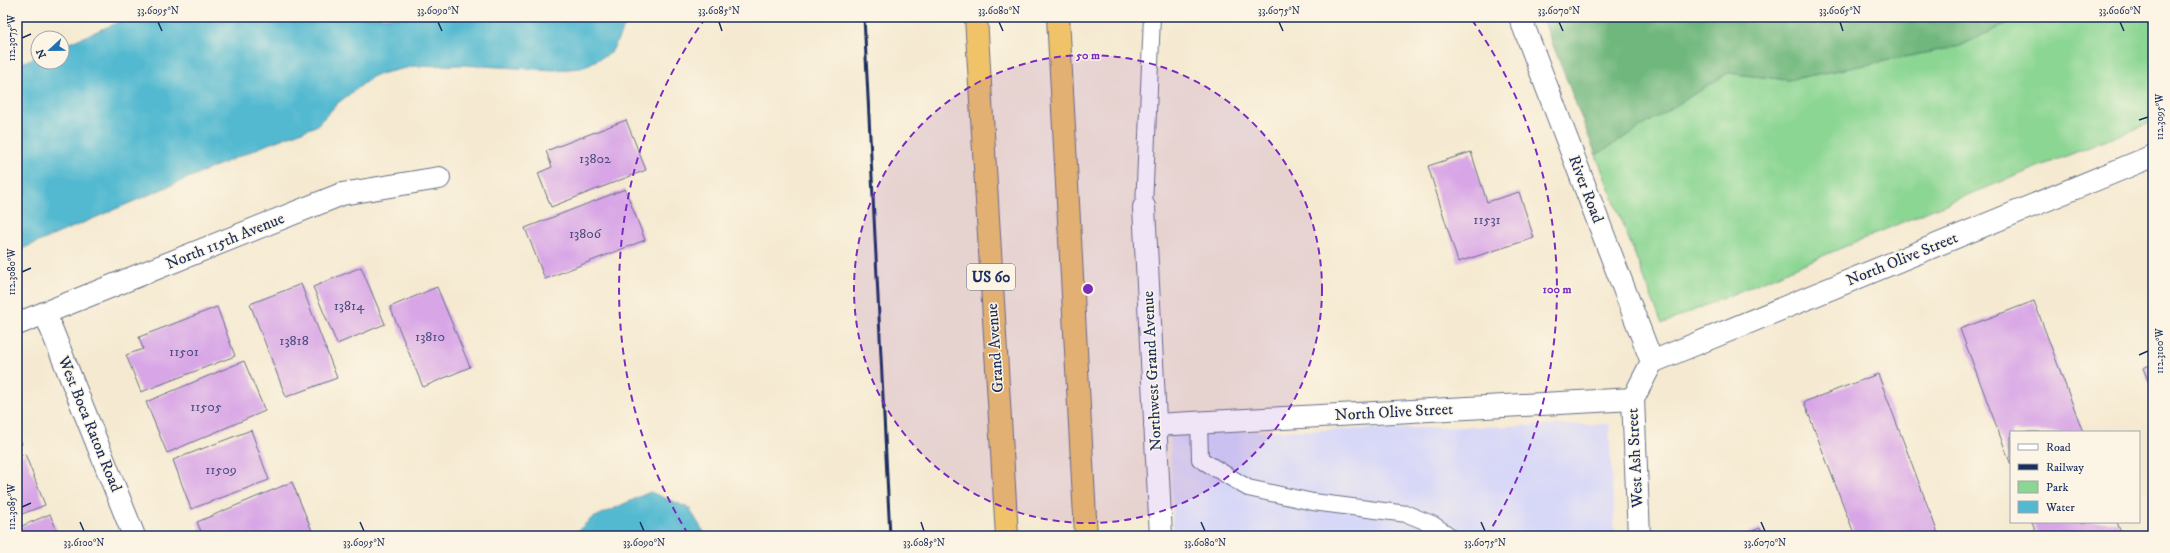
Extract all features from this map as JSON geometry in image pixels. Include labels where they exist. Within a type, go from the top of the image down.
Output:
[{"type":"highway","name":"Grand Avenue","points":[[976,17],[1007,536]]},
{"type":"highway","points":[[1058,17],[1086,536]]},
{"type":"street","name":"River Road","points":[[1520,17],[1652,362]]},
{"type":"street","name":"North Olive Street","points":[[1652,362],[2153,156]]},
{"type":"street","name":"North 115th Avenue","points":[[17,324],[342,194],[439,178]]},
{"type":"street","name":"Northwest Grand Avenue","points":[[1144,207],[1161,536]]},
{"type":"street","name":"West Boca Raton Road","points":[[45,313],[134,536]]},
{"type":"street","name":"West Ash Street","points":[[1639,536],[1632,398],[1652,362]]},
{"type":"street","name":"North Olive Street","points":[[1155,425],[1632,398]]},
{"type":"lane","points":[[1144,207],[1152,17]]},
{"type":"lane","points":[[1199,422],[1200,459],[1248,488],[1313,502],[1408,514],[1432,524],[1450,536]]},
{"type":"shaded area","points":[[1609,424],[1615,536],[1173,536],[1170,433]]},
{"type":"green space","points":[[1542,17],[2020,17],[1960,46],[1788,80],[1728,73],[1596,155]]},
{"type":"green space","points":[[2020,17],[2153,17],[2153,122],[1957,199],[1662,324],[1596,155],[1728,73],[1788,80],[1960,46]]},
{"type":"water","points":[[131,17],[626,17],[625,25],[611,53],[581,68],[555,70],[461,65],[415,66],[375,75],[339,102],[316,126],[268,144],[17,251],[17,65],[30,59],[30,70],[70,70],[70,43]]},
{"type":"water","points":[[650,492],[689,508],[706,536],[572,536],[591,519]]},
{"type":"building","points":[[626,120],[646,170],[551,207],[538,173],[552,167],[546,151]]},
{"type":"building","points":[[1471,152],[1487,202],[1519,192],[1534,238],[1458,262],[1428,166]]},
{"type":"building","points":[[625,189],[645,240],[545,279],[525,228]]},
{"type":"building","points":[[361,267],[385,324],[337,344],[313,287]]},
{"type":"building","points":[[301,284],[337,378],[286,397],[250,304]]},
{"type":"building","points":[[437,287],[470,367],[423,387],[390,307]]},
{"type":"building","points":[[2034,301],[2083,431],[2010,431],[2010,462],[1960,329]]},
{"type":"building","points":[[217,307],[235,356],[141,392],[126,355],[143,349],[139,337]]},
{"type":"building","points":[[244,361],[265,411],[167,453],[146,402]]},
{"type":"building","points":[[2153,364],[2153,393],[2143,368]]},
{"type":"building","points":[[1878,374],[1939,536],[1855,536],[1804,402]]},
{"type":"building","points":[[251,430],[269,480],[191,509],[173,460]]},
{"type":"building","points":[[17,432],[22,444],[17,446]]},
{"type":"building","points":[[25,454],[45,505],[17,516],[17,457]]},
{"type":"building","points":[[292,482],[312,531],[300,536],[203,536],[197,522]]},
{"type":"building","points":[[50,514],[59,536],[17,536],[17,528]]},
{"type":"building","points":[[2032,523],[2117,523],[2122,536],[2038,536]]},
{"type":"building","points":[[1760,528],[1764,536],[1740,536]]},
{"type":"railway","points":[[864,17],[890,536]]}]
